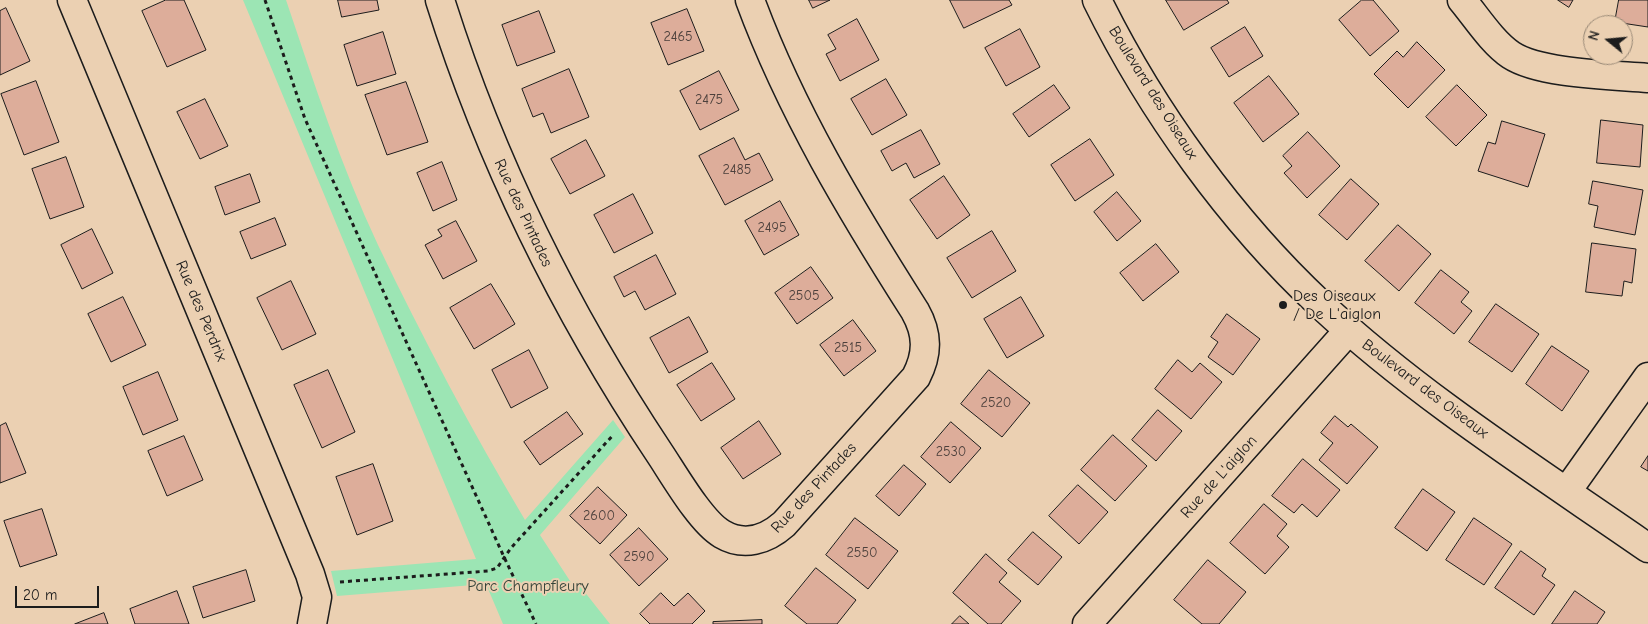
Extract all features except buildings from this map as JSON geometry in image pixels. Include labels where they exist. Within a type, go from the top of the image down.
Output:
[{"type":"street","name":"Rue des Perdrix","points":[[72,0],[313,581],[317,607],[312,624]]},
{"type":"street","name":"Rue des Pintades","points":[[440,0],[456,50],[501,167],[541,252],[585,335],[648,436],[707,521],[728,537],[745,541],[762,539],[784,524],[916,377],[924,360],[926,342],[922,324],[915,311],[862,229],[826,164],[778,67],[750,0]]},
{"type":"street","name":"Boulevard des Oiseaux","points":[[1097,0],[1130,62],[1180,140],[1207,176],[1281,263],[1349,330],[1438,400],[1648,548]]},
{"type":"street","points":[[1462,0],[1504,49],[1523,61],[1563,69],[1648,78]]},
{"type":"street","name":"Rue de L'aiglon","points":[[1087,624],[1349,330]]},
{"type":"street","points":[[1567,492],[1648,377]]},
{"type":"path","points":[[265,0],[305,119],[536,624]]},
{"type":"path","points":[[336,583],[488,571],[497,568],[504,557],[619,428]]},
{"type":"green space","name":"Parc Champfleury","points":[[243,0],[286,0],[340,155],[378,245],[448,384],[525,520],[613,420],[625,437],[540,535],[572,584],[576,581],[610,624],[503,624],[486,584],[337,596],[331,571],[476,559]]},
{"type":"place","name":"Des Oiseaux / De L'aiglon","points":[[1283,305]]}]
